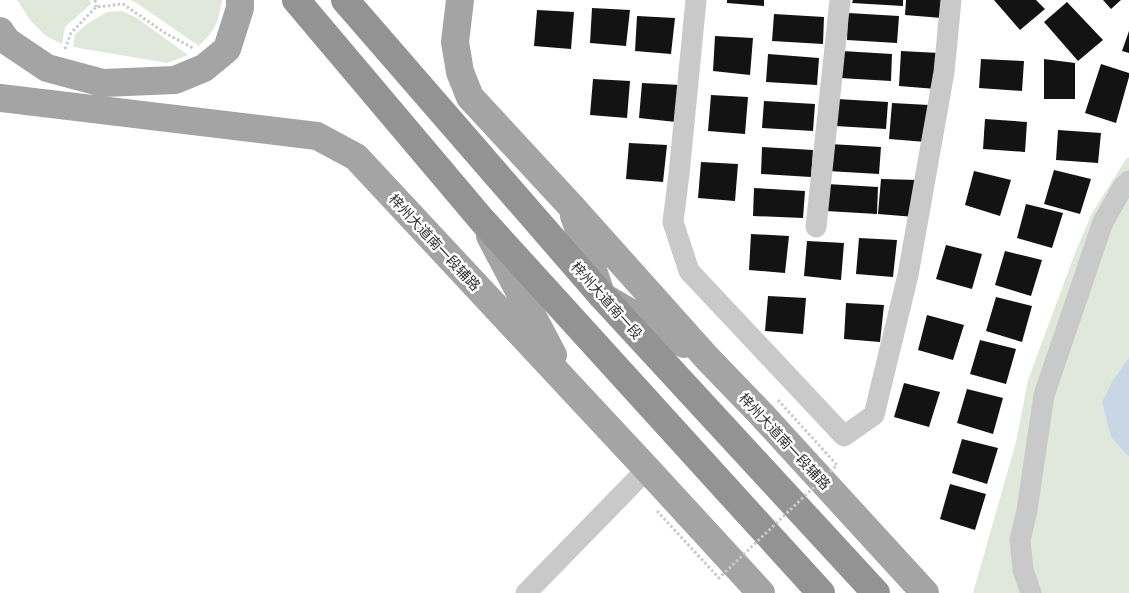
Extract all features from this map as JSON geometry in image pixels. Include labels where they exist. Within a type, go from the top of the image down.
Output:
[{"type":"highway","points":[[296,0],[481,219],[821,593]]},
{"type":"highway","name":"梓州大道南一段","points":[[345,0],[602,296],[876,593]]},
{"type":"main road","points":[[0,31],[6,41],[47,68],[103,83],[175,80],[204,68],[227,50],[240,8],[240,0]]},
{"type":"main road","name":"梓州大道南一段辅路","points":[[460,0],[455,42],[460,72],[470,97],[707,358],[761,414],[925,593]]},
{"type":"main road","name":"梓州大道南一段辅路","points":[[0,98],[317,136],[356,157],[761,593]]},
{"type":"main road","points":[[570,205],[602,296],[707,358]]},
{"type":"main road","points":[[481,219],[570,386]]},
{"type":"street","points":[[696,0],[673,222],[689,270],[844,436],[874,415],[908,275],[944,72],[951,0]]},
{"type":"street","points":[[816,227],[840,0]]},
{"type":"street","points":[[1031,593],[1022,570],[1020,540],[1027,510],[1044,395],[1103,222],[1123,187],[1129,181]]},
{"type":"street","points":[[526,593],[647,469]]},
{"type":"path","points":[[95,0],[96,7]]},
{"type":"path","points":[[64,55],[71,33],[96,7],[123,4],[165,33],[194,49]]},
{"type":"path","points":[[657,511],[719,578],[837,465],[777,399]]},
{"type":"shaded area","points":[[17,0],[90,0],[91,4],[65,27],[62,44],[46,36],[31,21]]},
{"type":"shaded area","points":[[130,0],[222,1],[215,25],[199,46]]},
{"type":"shaded area","points":[[122,11],[137,18],[188,55],[167,63],[73,47],[75,34],[87,24],[107,12]]},
{"type":"shaded area","points":[[1129,157],[1129,593],[973,593],[1016,442],[1028,380],[1075,253],[1092,213]]},
{"type":"water","points":[[1129,358],[1129,457],[1111,437],[1102,402],[1112,382]]},
{"type":"building","points":[[727,0],[764,0],[764,6],[727,3]]},
{"type":"building","points":[[853,0],[903,0],[903,6],[852,3]]},
{"type":"building","points":[[906,0],[943,0],[942,18],[905,15]]},
{"type":"building","points":[[994,0],[1036,0],[1045,9],[1020,30]]},
{"type":"building","points":[[1103,0],[1121,0],[1111,9]]},
{"type":"building","points":[[1067,2],[1103,40],[1078,61],[1044,22]]},
{"type":"building","points":[[592,8],[630,10],[626,46],[590,43]]},
{"type":"building","points":[[537,10],[574,12],[571,49],[534,46]]},
{"type":"building","points":[[848,13],[899,16],[897,43],[847,40]]},
{"type":"building","points":[[774,14],[824,17],[823,44],[772,41]]},
{"type":"building","points":[[637,16],[675,18],[671,54],[635,51]]},
{"type":"building","points":[[1129,31],[1129,53],[1122,51]]},
{"type":"building","points":[[715,36],[753,38],[750,75],[713,71]]},
{"type":"building","points":[[842,51],[892,54],[891,81],[840,78]]},
{"type":"building","points":[[901,51],[939,53],[936,89],[899,86]]},
{"type":"building","points":[[768,54],[819,58],[817,85],[766,82]]},
{"type":"building","points":[[981,59],[1024,61],[1022,91],[979,88]]},
{"type":"building","points":[[1044,59],[1075,63],[1075,99],[1044,99]]},
{"type":"building","points":[[1101,64],[1129,73],[1116,123],[1085,113]]},
{"type":"building","points":[[593,79],[630,81],[627,118],[590,115]]},
{"type":"building","points":[[642,83],[680,85],[676,122],[639,118]]},
{"type":"building","points":[[711,95],[748,97],[745,134],[708,131]]},
{"type":"building","points":[[837,99],[888,102],[886,129],[835,126]]},
{"type":"building","points":[[764,101],[815,104],[813,131],[762,128]]},
{"type":"building","points":[[892,103],[929,105],[926,142],[889,139]]},
{"type":"building","points":[[985,119],[1027,122],[1025,152],[983,149]]},
{"type":"building","points":[[1058,130],[1101,133],[1098,163],[1056,160]]},
{"type":"building","points":[[629,143],[667,145],[663,182],[626,179]]},
{"type":"building","points":[[830,144],[881,147],[879,174],[828,171]]},
{"type":"building","points":[[762,147],[813,150],[811,177],[761,174]]},
{"type":"building","points":[[701,162],[738,164],[735,201],[698,198]]},
{"type":"building","points":[[1054,170],[1091,179],[1080,214],[1044,204]]},
{"type":"building","points":[[974,171],[1011,180],[1000,216],[965,205]]},
{"type":"building","points":[[881,179],[918,180],[915,217],[878,214]]},
{"type":"building","points":[[827,184],[878,187],[877,214],[826,211]]},
{"type":"building","points":[[754,188],[805,191],[803,218],[753,216]]},
{"type":"building","points":[[1026,204],[1063,213],[1052,248],[1017,238]]},
{"type":"building","points":[[751,234],[789,236],[785,273],[749,270]]},
{"type":"building","points":[[859,238],[897,240],[893,277],[856,274]]},
{"type":"building","points":[[807,241],[844,243],[841,280],[804,276]]},
{"type":"building","points":[[946,245],[982,254],[972,289],[936,279]]},
{"type":"building","points":[[1005,251],[1042,260],[1031,296],[995,285]]},
{"type":"building","points":[[768,296],[806,298],[803,334],[765,331]]},
{"type":"building","points":[[996,297],[1032,306],[1022,342],[986,331]]},
{"type":"building","points":[[846,303],[884,305],[880,342],[844,339]]},
{"type":"building","points":[[927,315],[964,325],[953,360],[918,350]]},
{"type":"building","points":[[980,340],[1016,349],[1006,384],[970,374]]},
{"type":"building","points":[[904,383],[940,392],[929,427],[894,417]]},
{"type":"building","points":[[967,389],[1003,398],[993,434],[957,423]]},
{"type":"building","points":[[962,439],[998,448],[987,484],[952,473]]},
{"type":"building","points":[[950,484],[986,494],[975,530],[940,519]]}]
